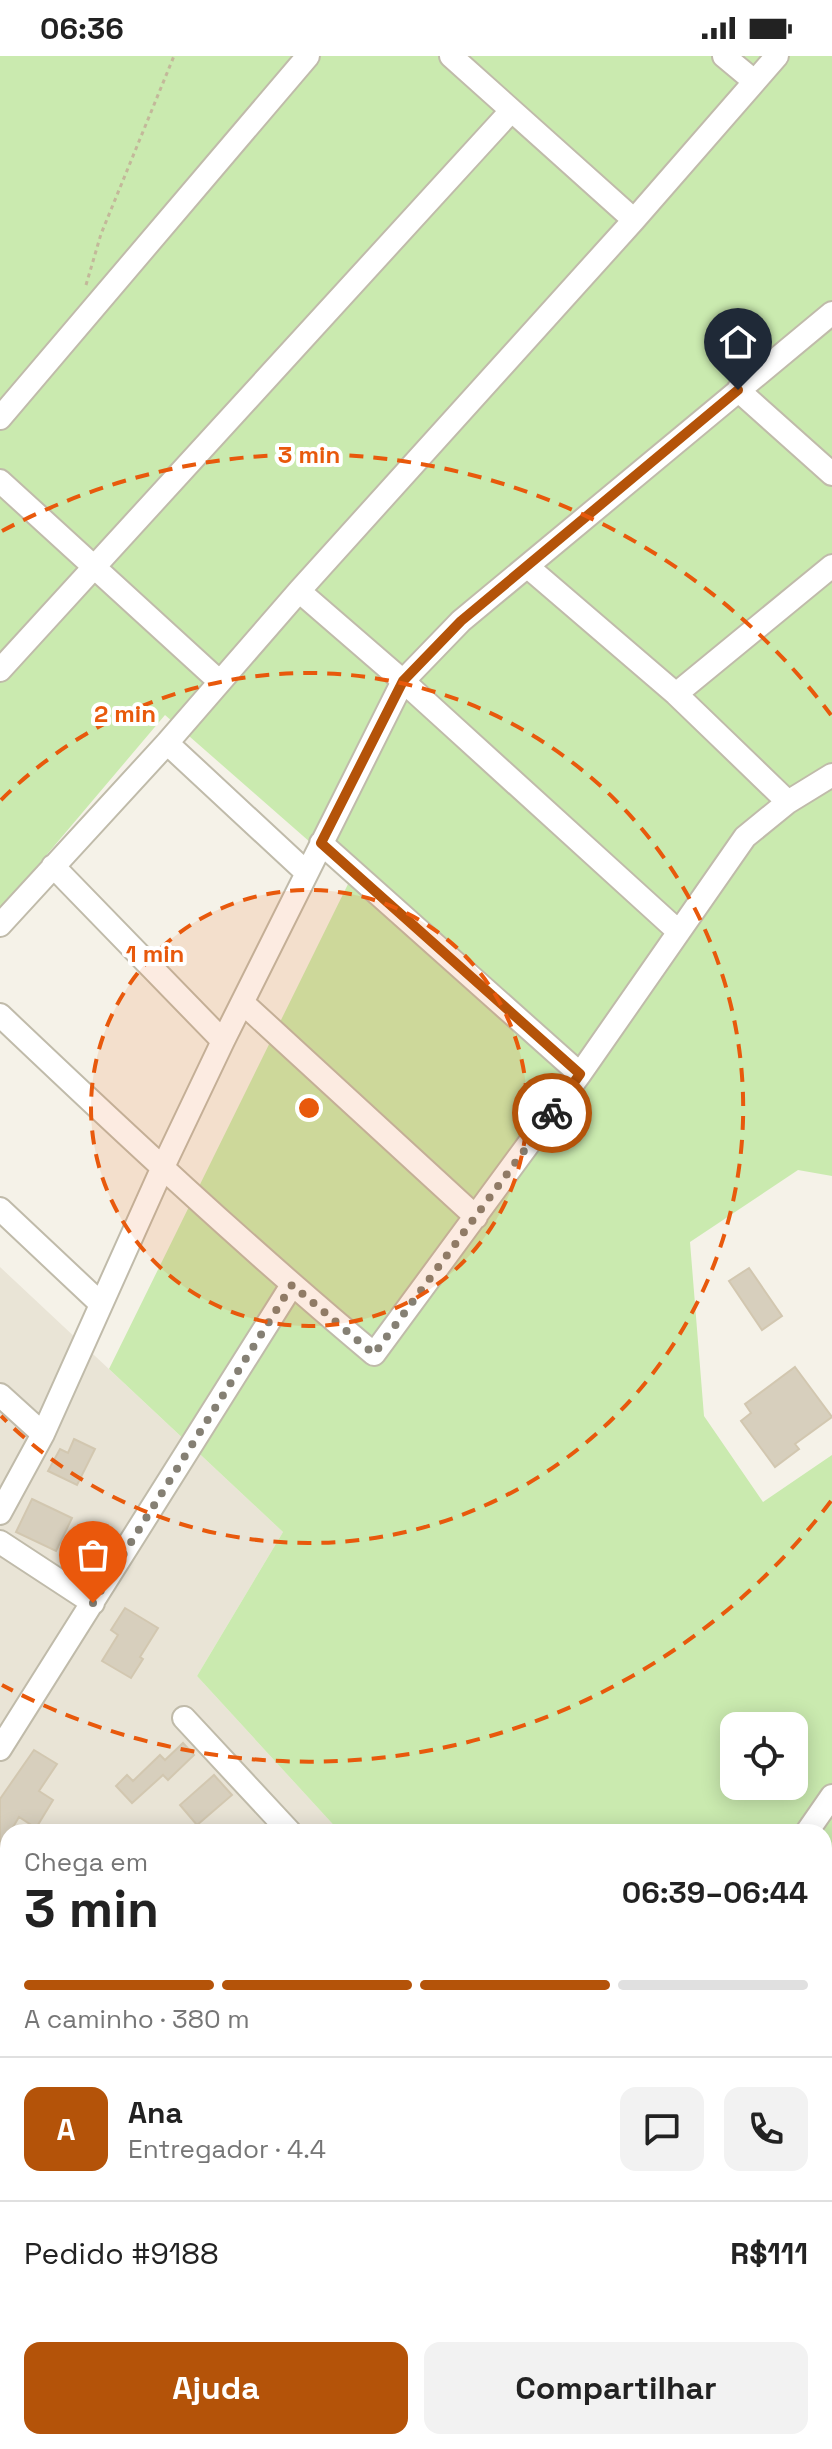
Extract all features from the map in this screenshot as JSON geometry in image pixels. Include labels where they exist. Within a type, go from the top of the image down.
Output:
[{"type":"street","points":[[0,418],[308,56]]},
{"type":"street","points":[[451,56],[634,220]]},
{"type":"street","points":[[724,56],[754,81]]},
{"type":"street","points":[[0,925],[167,743],[777,56]]},
{"type":"street","points":[[0,670],[511,111]]},
{"type":"street","points":[[0,1513],[43,1434],[223,1041],[403,681],[461,621],[832,313]]},
{"type":"street","points":[[738,390],[832,474]]},
{"type":"street","points":[[0,481],[220,682]]},
{"type":"street","points":[[676,694],[832,566]]},
{"type":"street","points":[[528,567],[676,694],[788,802]]},
{"type":"street","points":[[299,591],[403,681],[679,932]]},
{"type":"street","points":[[167,743],[307,873]]},
{"type":"street","points":[[0,1015],[162,1169],[374,1354],[580,1074],[745,837],[788,802],[832,775]]},
{"type":"street","points":[[321,843],[580,1074]]},
{"type":"street","points":[[53,866],[223,1041]]},
{"type":"street","points":[[243,1003],[476,1217]]},
{"type":"street","points":[[0,1209],[101,1304]]},
{"type":"street","points":[[0,1749],[292,1285]]},
{"type":"street","points":[[0,1395],[43,1434]]},
{"type":"street","points":[[0,1542],[93,1603]]},
{"type":"street","points":[[184,1718],[276,1824]]},
{"type":"street","points":[[813,1824],[832,1796]]},
{"type":"path","points":[[84,292],[101,234],[174,56]]},
{"type":"shaded area","points":[[0,1267],[283,1532],[197,1676],[333,1824],[0,1824]]},
{"type":"green space","points":[[0,56],[832,56],[832,1176],[798,1170],[690,1242],[704,1416],[763,1502],[832,1455],[832,1824],[333,1824],[197,1676],[283,1532],[109,1369],[351,878],[165,715],[0,910]]},
{"type":"building","points":[[749,1268],[782,1316],[762,1330],[729,1281]]},
{"type":"building","points":[[795,1367],[832,1417],[795,1444],[799,1449],[775,1467],[741,1421],[751,1413],[745,1404]]},
{"type":"building","points":[[74,1439],[95,1449],[77,1485],[48,1471],[60,1449],[68,1453]]},
{"type":"building","points":[[32,1499],[72,1518],[56,1551],[16,1532]]},
{"type":"building","points":[[125,1608],[158,1628],[131,1678],[102,1661],[118,1635],[111,1630]]},
{"type":"building","points":[[183,1743],[194,1755],[168,1780],[163,1775],[132,1803],[116,1786],[127,1775],[133,1781],[160,1755],[165,1760]]},
{"type":"building","points":[[34,1750],[57,1764],[39,1791],[53,1800],[38,1824],[30,1824],[19,1817],[15,1824],[0,1824],[0,1799]]},
{"type":"building","points":[[214,1775],[232,1795],[198,1824],[180,1805]]},
{"type":"way so far","points":[[93,1603],[292,1285],[374,1354],[552,1113]]},
{"type":"route","points":[[552,1113],[580,1074],[321,843],[403,681],[461,621],[738,390]]}]
